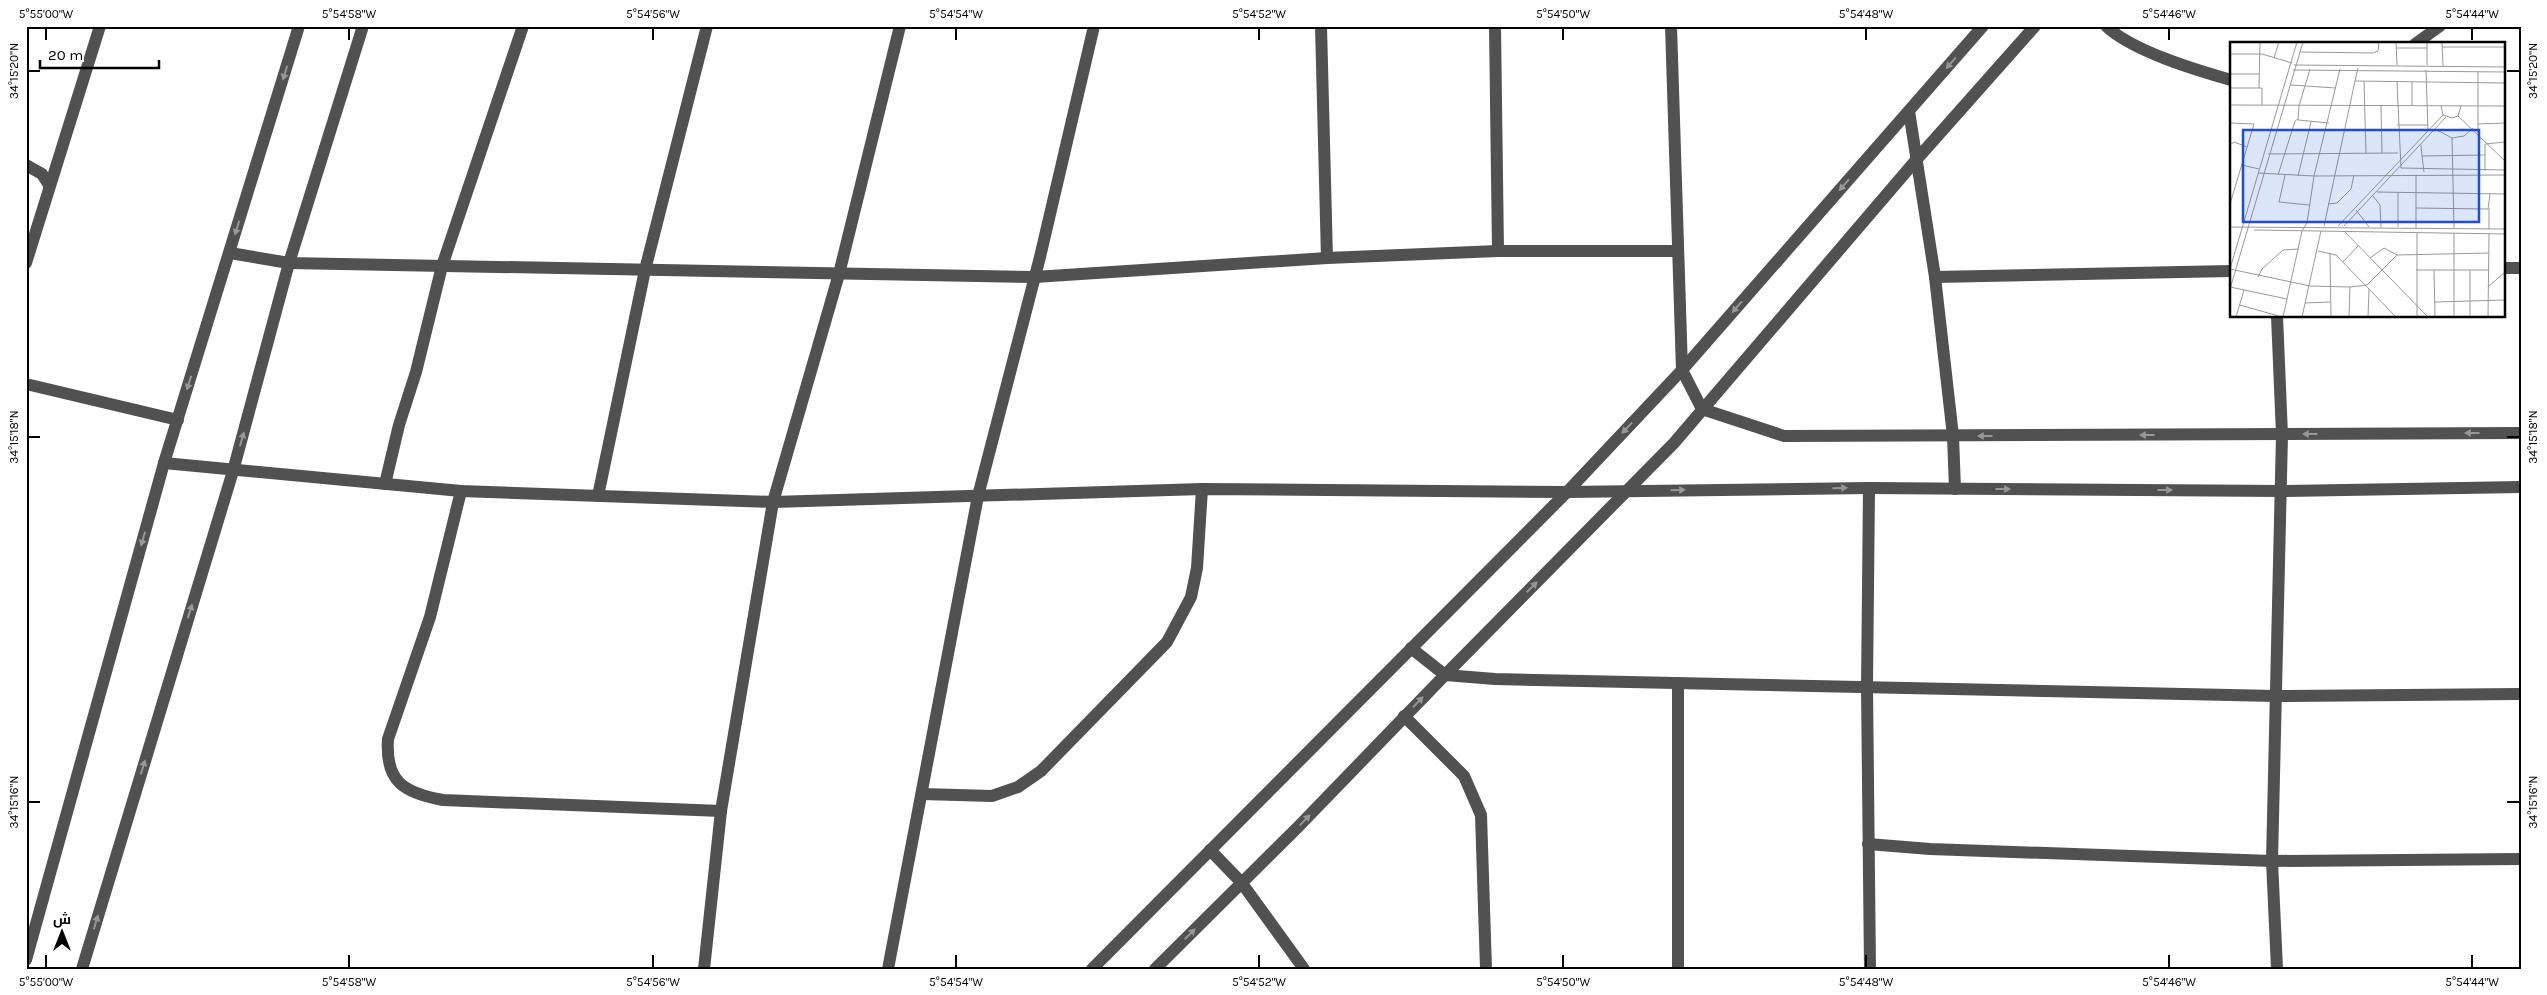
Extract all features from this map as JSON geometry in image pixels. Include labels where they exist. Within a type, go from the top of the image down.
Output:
[{"type":"street","points":[[26,263],[100,26]]},
{"type":"street","points":[[26,960],[164,463],[300,26]]},
{"type":"street","points":[[82,969],[233,471],[289,263],[363,26]]},
{"type":"street","points":[[385,484],[399,425],[416,372],[442,266],[523,26]]},
{"type":"street","points":[[598,496],[645,270],[707,26]]},
{"type":"street","points":[[704,969],[721,811],[773,502],[839,274],[900,26]]},
{"type":"street","points":[[888,969],[978,496],[1035,277],[1094,26]]},
{"type":"street","points":[[1321,26],[1327,258]]},
{"type":"street","points":[[1494,26],[1498,250]]},
{"type":"street","points":[[1671,26],[1682,370],[1702,409],[1784,436],[2521,433]]},
{"type":"street","points":[[1092,969],[1567,492],[1682,370],[1983,26]]},
{"type":"street","points":[[1155,969],[1298,827],[1404,716],[1674,443],[1917,159],[2036,26]]},
{"type":"street","points":[[2106,26],[2113,33],[2150,51],[2198,71],[2230,80]]},
{"type":"street","points":[[2417,42],[2440,26]]},
{"type":"street","points":[[1909,110],[1935,277],[1953,436],[1954,489]]},
{"type":"street","points":[[26,165],[42,174],[49,186]]},
{"type":"street","points":[[230,252],[289,263],[1035,277],[1327,258],[1498,250],[1678,250]]},
{"type":"street","points":[[2504,268],[2521,268]]},
{"type":"street","points":[[1935,277],[2230,271]]},
{"type":"street","points":[[2276,318],[2282,435],[2272,861],[2277,969]]},
{"type":"street","points":[[26,384],[178,420]]},
{"type":"street","points":[[164,463],[233,471],[461,490],[773,502],[1202,489],[1567,492],[1869,488],[2281,490],[2521,487]]},
{"type":"street","points":[[1869,488],[1867,687],[1870,969]]},
{"type":"street","points":[[922,794],[992,796],[1018,787],[1041,771],[1167,642],[1191,597],[1197,568],[1202,489]]},
{"type":"street","points":[[461,490],[430,617],[388,739],[388,756],[396,781],[417,796],[443,800],[721,811]]},
{"type":"street","points":[[1411,648],[1445,675],[1495,678],[2276,696],[2521,694]]},
{"type":"street","points":[[1678,683],[1678,969]]},
{"type":"street","points":[[1404,716],[1464,776],[1481,815],[1486,969]]},
{"type":"street","points":[[1868,844],[1930,849],[2272,861],[2521,859]]},
{"type":"street","points":[[1210,850],[1241,882],[1304,969]]}]
